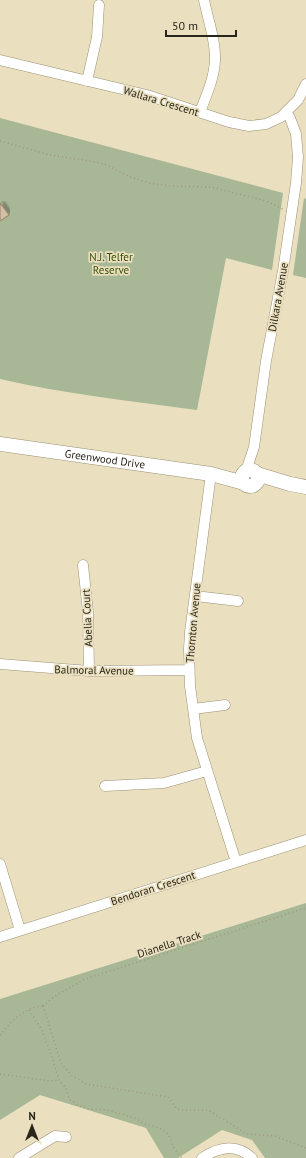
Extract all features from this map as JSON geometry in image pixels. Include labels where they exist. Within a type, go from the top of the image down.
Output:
[{"type":"street","points":[[200,112],[212,77],[215,60],[204,0]]},
{"type":"street","points":[[87,81],[98,37],[99,5]]},
{"type":"street","name":"Wallara Crescent","points":[[0,60],[147,95],[248,126],[266,124],[284,114],[298,100],[306,84]]},
{"type":"street","name":"Dilkara Avenue","points":[[250,477],[266,361],[283,271],[296,182],[297,148],[284,114]]},
{"type":"street","name":"Greenwood Drive","points":[[0,444],[211,474],[250,477],[306,487]]},
{"type":"street","name":"Thornton Avenue","points":[[211,474],[194,596],[189,670],[197,738],[236,862]]},
{"type":"street","name":"Abelia Court","points":[[84,565],[88,612],[89,671]]},
{"type":"street","points":[[194,596],[238,601]]},
{"type":"street","name":"Balmoral Avenue","points":[[0,664],[89,671],[189,670]]},
{"type":"street","points":[[193,709],[225,705]]},
{"type":"street","points":[[105,786],[164,783],[207,771]]},
{"type":"street","name":"Bendoran Crescent","points":[[0,937],[306,840]]},
{"type":"street","points":[[0,864],[20,930]]},
{"type":"street","points":[[19,1158],[54,1133],[66,1137]]},
{"type":"street","points":[[202,1158],[216,1150],[228,1148],[241,1150],[252,1158]]},
{"type":"path","points":[[0,141],[50,155],[86,159],[107,165],[130,177],[149,183],[170,186],[211,187],[266,201],[277,207],[292,210]]},
{"type":"path","name":"Dianella Track","points":[[0,1035],[18,1016],[29,1010],[42,1006],[55,996],[85,979],[306,908]]},
{"type":"path","points":[[42,1006],[61,1063],[71,1075],[86,1084],[168,1097],[176,1108],[180,1110],[208,1110],[247,1134],[276,1136],[306,1148]]},
{"type":"path","points":[[29,1010],[42,1030],[59,1080],[66,1088],[69,1099],[88,1109],[107,1110],[135,1118],[145,1124],[162,1129],[168,1134],[174,1148],[182,1158]]},
{"type":"path","points":[[0,1074],[49,1081],[59,1080]]},
{"type":"green space","name":"N.J. Telfer Reserve","points":[[0,118],[283,193],[272,270],[226,258],[197,410],[73,393],[0,379]]},
{"type":"green space","points":[[304,198],[306,199],[306,278],[293,275]]},
{"type":"green space","points":[[306,903],[306,1158],[265,1158],[252,1140],[222,1130],[178,1158],[164,1158],[146,1128],[40,1095],[0,1120],[0,999]]},
{"type":"building","points":[[0,203],[9,215],[0,221]]}]
